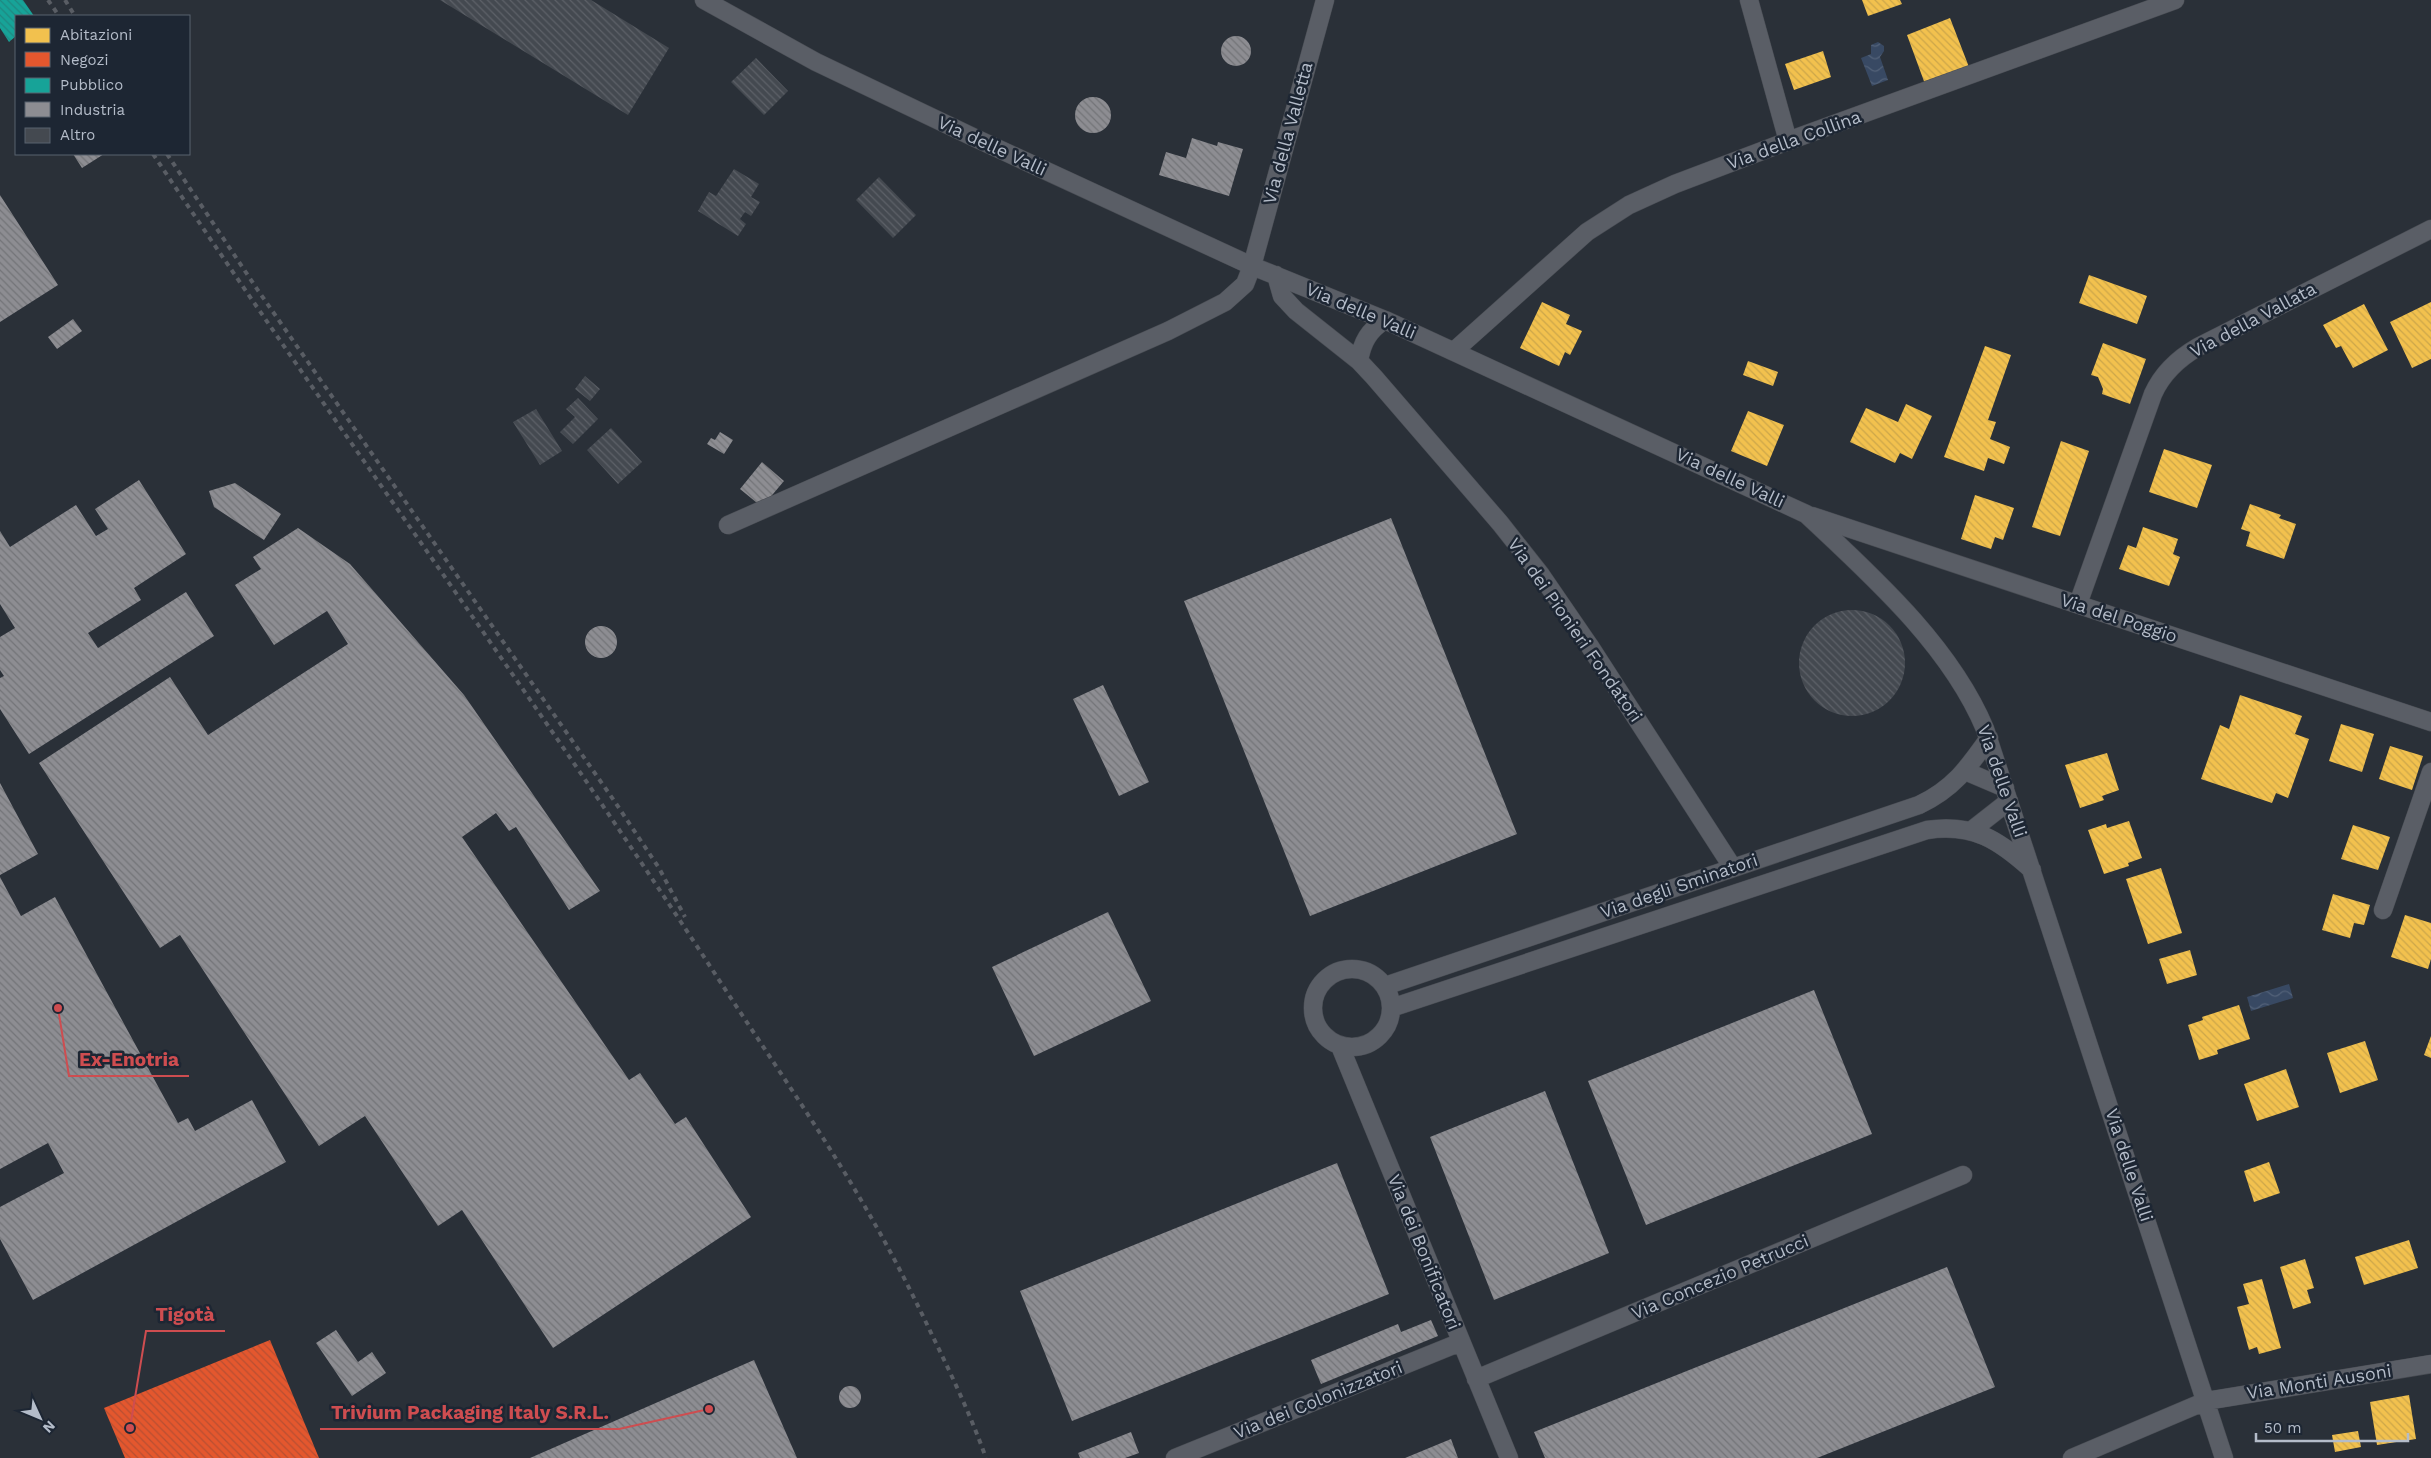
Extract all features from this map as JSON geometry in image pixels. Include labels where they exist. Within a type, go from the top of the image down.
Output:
[{"type":"street","name":"Via delle Valli","points":[[704,0],[773,39],[873,90],[1252,266],[1385,320],[1806,514],[1874,579],[1931,644],[1974,706],[1989,738],[2224,1458]]},
{"type":"street","name":"Via della Valletta","points":[[728,525],[1207,313],[1225,302],[1245,284],[1252,266],[1324,0]]},
{"type":"street","points":[[1749,0],[1788,141]]},
{"type":"street","name":"Via della Collina","points":[[1454,351],[1578,239],[1616,211],[1666,188],[1788,141],[2175,0]]},
{"type":"street","name":"Via della Vallata","points":[[2078,604],[2153,394],[2162,378],[2172,367],[2198,346],[2430,234]]},
{"type":"street","name":"Via dei Pionieri Fondatori","points":[[1276,275],[1282,296],[1296,311],[1359,361],[1500,523],[1535,567],[1584,638],[1733,868]]},
{"type":"street","points":[[1359,361],[1361,350],[1368,335],[1385,320]]},
{"type":"street","name":"Via del Poggio","points":[[1806,514],[2431,722]]},
{"type":"street","name":"Via degli Sminatori","points":[[1385,986],[1919,805],[1950,787],[1965,771],[1989,738]]},
{"type":"street","points":[[1965,771],[2007,794],[1972,830]]},
{"type":"street","points":[[2383,910],[2431,772]]},
{"type":"street","name":"Via degli Sminatori","points":[[1391,1008],[1920,832],[1946,827],[1972,830],[2004,846],[2032,870]]},
{"type":"street","points":[[1350,968],[1363,970],[1376,976],[1385,986],[1390,996],[1391,1008],[1389,1020],[1384,1031],[1375,1040],[1364,1046],[1352,1048],[1340,1046],[1328,1040],[1318,1030],[1313,1017],[1312,1003],[1317,990],[1325,979],[1336,972],[1350,968]]},
{"type":"street","name":"Via dei Bonificatori","points":[[1340,1046],[1509,1458]]},
{"type":"street","name":"Via Concezio Petrucci","points":[[1476,1379],[1964,1175]]},
{"type":"street","name":"Via dei Colonizzatori","points":[[1175,1458],[1461,1342]]},
{"type":"street","name":"Via Monti Ausoni","points":[[2072,1458],[2206,1401],[2431,1364]]},
{"type":"water","points":[[1878,42],[1884,46],[1884,51],[1880,57],[1888,80],[1872,86],[1861,58],[1871,54],[1871,45]]},
{"type":"water","points":[[2289,984],[2293,998],[2251,1011],[2247,997]]},
{"type":"building: Abitazioni","points":[[1862,0],[1900,0],[1902,4],[1868,16]]},
{"type":"building: Abitazioni","points":[[1950,18],[1969,67],[1925,84],[1907,35]]},
{"type":"building: Abitazioni","points":[[1823,51],[1831,77],[1794,90],[1785,64]]},
{"type":"building: Abitazioni","points":[[2089,275],[2147,296],[2137,324],[2079,303]]},
{"type":"building: Abitazioni","points":[[1542,302],[1570,315],[1566,324],[1582,331],[1570,355],[1565,352],[1559,366],[1520,348]]},
{"type":"building: Abitazioni","points":[[2431,302],[2431,359],[2412,368],[2390,322]]},
{"type":"building: Abitazioni","points":[[2364,304],[2388,350],[2353,368],[2341,346],[2336,348],[2323,325]]},
{"type":"building: Abitazioni","points":[[2103,343],[2146,359],[2130,404],[2102,394],[2103,389],[2098,377],[2091,375]]},
{"type":"building: Abitazioni","points":[[1985,346],[2011,355],[1988,420],[1996,422],[1990,439],[2010,447],[2004,464],[1988,458],[1984,471],[1944,457]]},
{"type":"building: Abitazioni","points":[[1748,361],[1778,372],[1773,386],[1743,375]]},
{"type":"building: Abitazioni","points":[[1906,404],[1932,416],[1912,459],[1900,453],[1895,463],[1850,442],[1866,408],[1898,422]]},
{"type":"building: Abitazioni","points":[[1748,411],[1784,425],[1767,466],[1731,451]]},
{"type":"building: Abitazioni","points":[[2061,441],[2089,451],[2060,536],[2032,527]]},
{"type":"building: Abitazioni","points":[[2164,449],[2212,465],[2197,508],[2149,492]]},
{"type":"building: Abitazioni","points":[[1975,495],[2014,508],[2003,540],[1995,537],[1991,549],[1961,539]]},
{"type":"building: Abitazioni","points":[[2250,504],[2281,515],[2279,518],[2296,524],[2284,559],[2246,546],[2250,532],[2241,529]]},
{"type":"building: Abitazioni","points":[[2143,527],[2178,539],[2173,554],[2180,557],[2169,586],[2119,569],[2128,545],[2136,548]]},
{"type":"building: Abitazioni","points":[[2240,695],[2302,716],[2295,734],[2309,739],[2288,798],[2276,793],[2272,803],[2201,779],[2220,725],[2229,729]]},
{"type":"building: Abitazioni","points":[[2341,724],[2374,734],[2362,772],[2329,761]]},
{"type":"building: Abitazioni","points":[[2390,746],[2423,756],[2412,790],[2379,779]]},
{"type":"building: Abitazioni","points":[[2107,753],[2119,790],[2102,796],[2104,800],[2080,808],[2065,765]]},
{"type":"building: Abitazioni","points":[[2129,821],[2142,858],[2128,863],[2129,866],[2104,874],[2088,830],[2106,824],[2107,828]]},
{"type":"building: Abitazioni","points":[[2353,825],[2390,837],[2378,870],[2341,859]]},
{"type":"building: Abitazioni","points":[[2161,868],[2182,933],[2148,944],[2126,879]]},
{"type":"building: Abitazioni","points":[[2333,894],[2370,905],[2364,925],[2354,923],[2350,938],[2322,930]]},
{"type":"building: Abitazioni","points":[[2405,915],[2431,923],[2431,959],[2428,969],[2391,957]]},
{"type":"building: Abitazioni","points":[[2190,950],[2197,975],[2167,984],[2159,959]]},
{"type":"building: Abitazioni","points":[[2239,1005],[2250,1039],[2217,1050],[2218,1054],[2199,1060],[2188,1025],[2203,1020],[2202,1017]]},
{"type":"building: Abitazioni","points":[[2431,1036],[2431,1058],[2424,1055]]},
{"type":"building: Abitazioni","points":[[2365,1041],[2378,1080],[2340,1093],[2327,1053]]},
{"type":"building: Abitazioni","points":[[2286,1069],[2299,1107],[2257,1121],[2244,1084]]},
{"type":"building: Abitazioni","points":[[2269,1162],[2280,1193],[2254,1202],[2244,1171]]},
{"type":"building: Abitazioni","points":[[2409,1240],[2418,1268],[2364,1285],[2355,1257]]},
{"type":"building: Abitazioni","points":[[2305,1259],[2314,1288],[2307,1290],[2311,1303],[2293,1309],[2280,1267]]},
{"type":"building: Abitazioni","points":[[2262,1279],[2281,1348],[2259,1354],[2257,1347],[2249,1350],[2237,1307],[2249,1304],[2243,1284]]},
{"type":"building: Abitazioni","points":[[2409,1395],[2416,1439],[2377,1445],[2370,1402]]},
{"type":"building: Abitazioni","points":[[2358,1431],[2361,1447],[2335,1452],[2332,1435]]},
{"type":"building: Negozi","points":[[270,1340],[319,1458],[125,1458],[104,1408]]},
{"type":"building: Pubblico","points":[[0,0],[23,0],[33,15],[15,15],[15,37],[9,42],[0,28]]},
{"type":"building: Industria","points":[[1236,36],[1247,40],[1251,51],[1247,62],[1236,66],[1225,62],[1221,51],[1225,40]]},
{"type":"building: Industria","points":[[1093,97],[1100,98],[1106,102],[1110,108],[1110,122],[1106,128],[1100,132],[1093,133],[1086,132],[1080,128],[1076,122],[1075,115],[1076,108],[1080,102],[1086,98]]},
{"type":"building: Industria","points":[[1192,138],[1217,146],[1218,142],[1243,149],[1229,196],[1159,175],[1166,152],[1186,158]]},
{"type":"building: Industria","points":[[74,155],[102,155],[82,168]]},
{"type":"building: Industria","points":[[0,195],[58,285],[0,322]]},
{"type":"building: Industria","points":[[73,319],[82,331],[57,349],[48,337]]},
{"type":"building: Industria","points":[[720,432],[733,440],[724,454],[707,444],[711,438],[715,440]]},
{"type":"building: Industria","points":[[762,462],[784,481],[762,507],[740,489]]},
{"type":"building: Industria","points":[[139,480],[186,554],[134,588],[141,600],[88,633],[98,648],[186,592],[214,636],[29,754],[0,709],[0,678],[4,676],[0,670],[0,637],[15,628],[0,604],[0,531],[10,547],[76,505],[96,536],[108,529],[95,509]]},
{"type":"building: Industria","points":[[235,483],[281,514],[264,540],[214,507],[209,491]]},
{"type":"building: Industria","points":[[1391,518],[1517,834],[1310,916],[1184,601]]},
{"type":"building: Industria","points":[[298,528],[350,564],[464,695],[600,891],[569,910],[516,827],[509,831],[496,813],[462,837],[629,1080],[640,1073],[675,1124],[686,1117],[751,1217],[553,1348],[462,1210],[438,1226],[365,1116],[319,1146],[180,935],[160,948],[39,763],[170,677],[208,735],[348,644],[327,611],[274,645],[235,585],[261,569],[253,557]]},
{"type":"building: Industria","points":[[601,626],[607,627],[612,631],[616,636],[616,648],[612,653],[607,657],[601,658],[595,657],[590,653],[586,648],[585,642],[586,636],[590,631],[595,627]]},
{"type":"building: Industria","points":[[1103,685],[1149,782],[1119,796],[1073,699]]},
{"type":"building: Industria","points":[[0,783],[38,854],[0,875]]},
{"type":"building: Industria","points":[[0,877],[21,916],[55,897],[178,1123],[188,1118],[195,1131],[252,1100],[286,1162],[33,1300],[0,1239],[0,1207],[64,1173],[48,1143],[0,1169]]},
{"type":"building: Industria","points":[[1108,912],[1151,1001],[1034,1056],[992,967]]},
{"type":"building: Industria","points":[[1814,990],[1872,1134],[1646,1225],[1588,1081]]},
{"type":"building: Industria","points":[[1545,1091],[1609,1253],[1494,1300],[1430,1137]]},
{"type":"building: Industria","points":[[1337,1163],[1389,1294],[1072,1421],[1020,1291]]},
{"type":"building: Industria","points":[[1947,1267],[1995,1387],[1817,1458],[1545,1458],[1534,1432]]},
{"type":"building: Industria","points":[[1431,1320],[1438,1336],[1321,1384],[1311,1360],[1398,1324],[1401,1332]]},
{"type":"building: Industria","points":[[336,1330],[358,1362],[372,1352],[386,1373],[352,1396],[316,1343]]},
{"type":"building: Industria","points":[[754,1360],[797,1458],[530,1458]]},
{"type":"building: Industria","points":[[850,1386],[858,1389],[861,1397],[858,1405],[850,1408],[842,1405],[839,1397],[842,1389]]},
{"type":"building: Industria","points":[[1131,1432],[1139,1453],[1125,1458],[1080,1458],[1078,1453]]},
{"type":"building: Industria","points":[[1451,1439],[1458,1458],[1405,1458]]},
{"type":"building: Altro","points":[[440,0],[591,0],[669,48],[628,115]]},
{"type":"building: Altro","points":[[756,58],[788,91],[764,115],[731,82]]},
{"type":"building: Altro","points":[[734,169],[759,184],[751,197],[760,202],[751,216],[745,212],[740,219],[746,224],[738,236],[698,211],[709,192],[716,196]]},
{"type":"building: Altro","points":[[879,177],[916,215],[893,238],[856,200]]},
{"type":"building: Altro","points":[[585,376],[600,389],[590,401],[575,389]]},
{"type":"building: Altro","points":[[578,398],[598,419],[573,444],[560,432],[575,417],[566,409]]},
{"type":"building: Altro","points":[[536,409],[562,451],[540,465],[513,422]]},
{"type":"building: Altro","points":[[611,428],[642,462],[618,484],[587,450]]},
{"type":"building: Altro","points":[[1852,610],[1872,614],[1889,626],[1901,643],[1905,663],[1901,683],[1889,700],[1872,712],[1852,716],[1832,712],[1815,700],[1803,683],[1799,663],[1803,643],[1815,626],[1832,614]]},
{"type":"railway","points":[[48,0],[58,15]]},
{"type":"railway","points":[[65,0],[74,15]]},
{"type":"railway","points":[[154,155],[652,878],[817,1129],[872,1219],[904,1277],[954,1381],[986,1458]]},
{"type":"railway","points":[[168,155],[257,289],[615,802],[659,868],[685,917]]},
{"type":"place","name":"Ex-Enotria","points":[[58,1008]]},
{"type":"place","name":"Trivium Packaging Italy S.R.L.","points":[[709,1409]]},
{"type":"place","name":"Tigotà","points":[[130,1428]]}]
